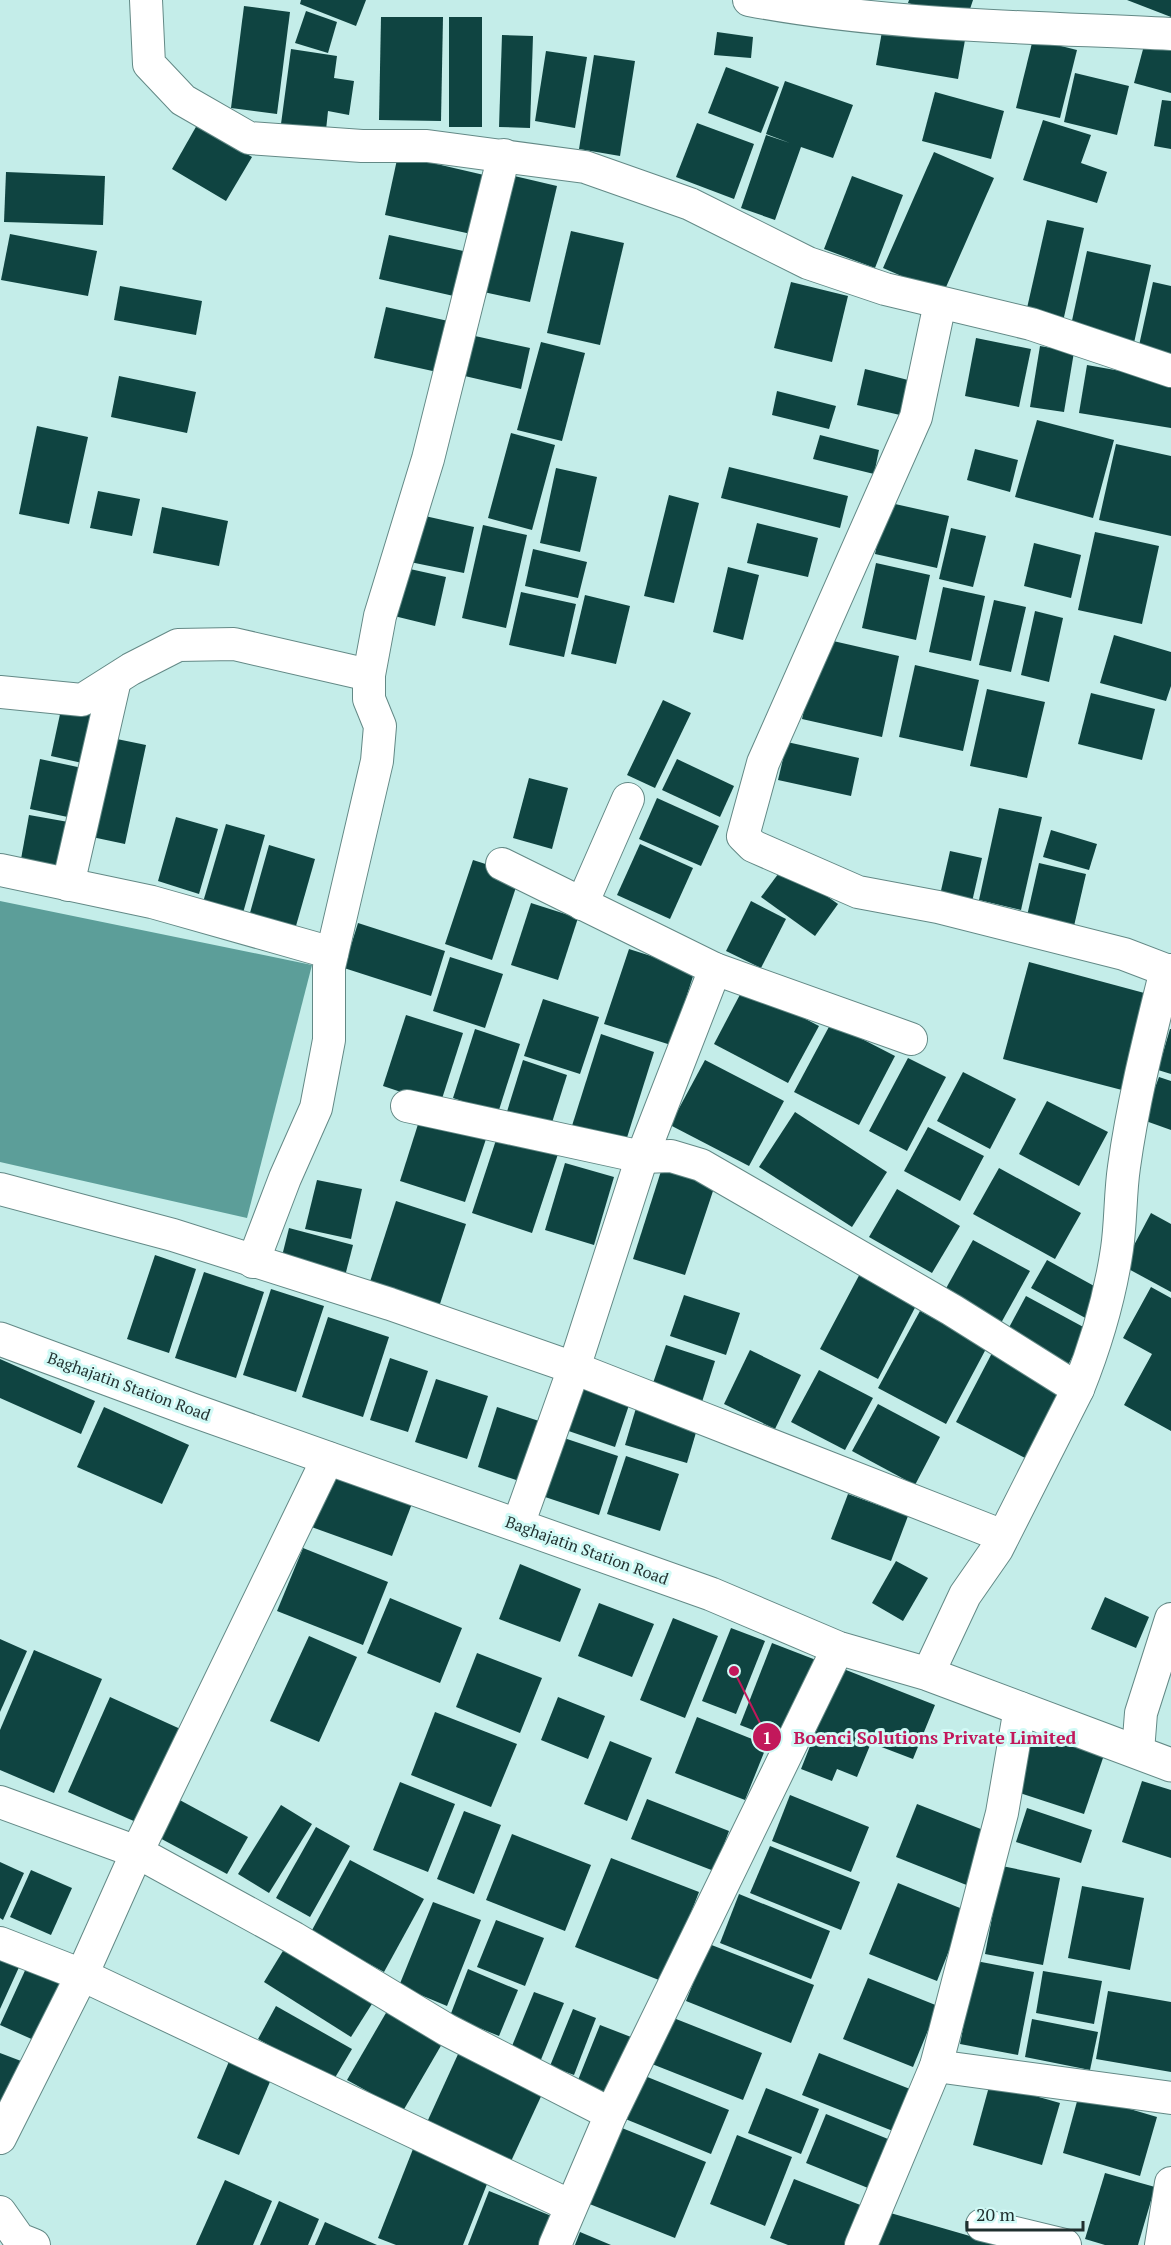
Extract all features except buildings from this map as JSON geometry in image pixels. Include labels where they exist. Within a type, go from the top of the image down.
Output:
[{"type":"street","points":[[146,0],[149,64],[183,100],[249,138],[362,146],[427,146],[585,167],[690,204],[808,263],[885,289],[1031,324],[1171,371]]},
{"type":"street","points":[[749,0],[870,16],[954,23],[1171,34]]},
{"type":"street","points":[[253,1262],[285,1178],[316,1108],[329,1041],[329,967],[376,761],[380,726],[369,699],[369,675],[380,616],[428,459],[504,155]]},
{"type":"street","points":[[928,1674],[965,1595],[997,1549],[1078,1389],[1105,1310],[1117,1248],[1124,1167],[1143,1066],[1168,970],[1112,951],[938,907],[858,892],[753,846],[743,836],[763,763],[916,417],[940,303]]},
{"type":"street","points":[[0,692],[82,700],[178,645],[234,644],[369,675]]},
{"type":"street","points":[[68,885],[115,680]]},
{"type":"street","points":[[582,904],[628,799]]},
{"type":"street","points":[[502,864],[715,969],[911,1039]]},
{"type":"street","points":[[0,870],[152,902],[332,953]]},
{"type":"street","points":[[518,1525],[574,1368],[642,1157],[715,969]]},
{"type":"street","points":[[406,1106],[642,1157],[671,1156],[701,1165],[952,1310],[1078,1389]]},
{"type":"street","points":[[0,1190],[173,1235],[390,1304],[574,1368],[1003,1536]]},
{"type":"street","name":"Baghajatin Station Road","points":[[0,1339],[711,1594],[838,1648],[928,1674],[1171,1765]]},
{"type":"street","points":[[0,2138],[82,1975],[137,1852],[327,1458]]},
{"type":"street","points":[[1138,1751],[1142,1713],[1171,1619]]},
{"type":"street","points":[[555,2245],[611,2114],[838,1648]]},
{"type":"street","points":[[861,2245],[936,2066],[1002,1813],[1020,1708]]},
{"type":"street","points":[[0,1802],[137,1852],[294,1938],[447,2030],[611,2114]]},
{"type":"street","points":[[0,1943],[82,1975],[571,2206]]},
{"type":"street","points":[[936,2066],[1171,2098]]},
{"type":"street","points":[[1161,2245],[1171,2183]]},
{"type":"street","points":[[0,2212],[19,2239],[34,2245]]},
{"type":"street","points":[[982,2225],[1065,2245]]},
{"type":"water","points":[[0,901],[312,965],[247,1218],[0,1162]]},
{"type":"place","name":"Boenci Solutions Private Limited","points":[[734,1671]]}]
